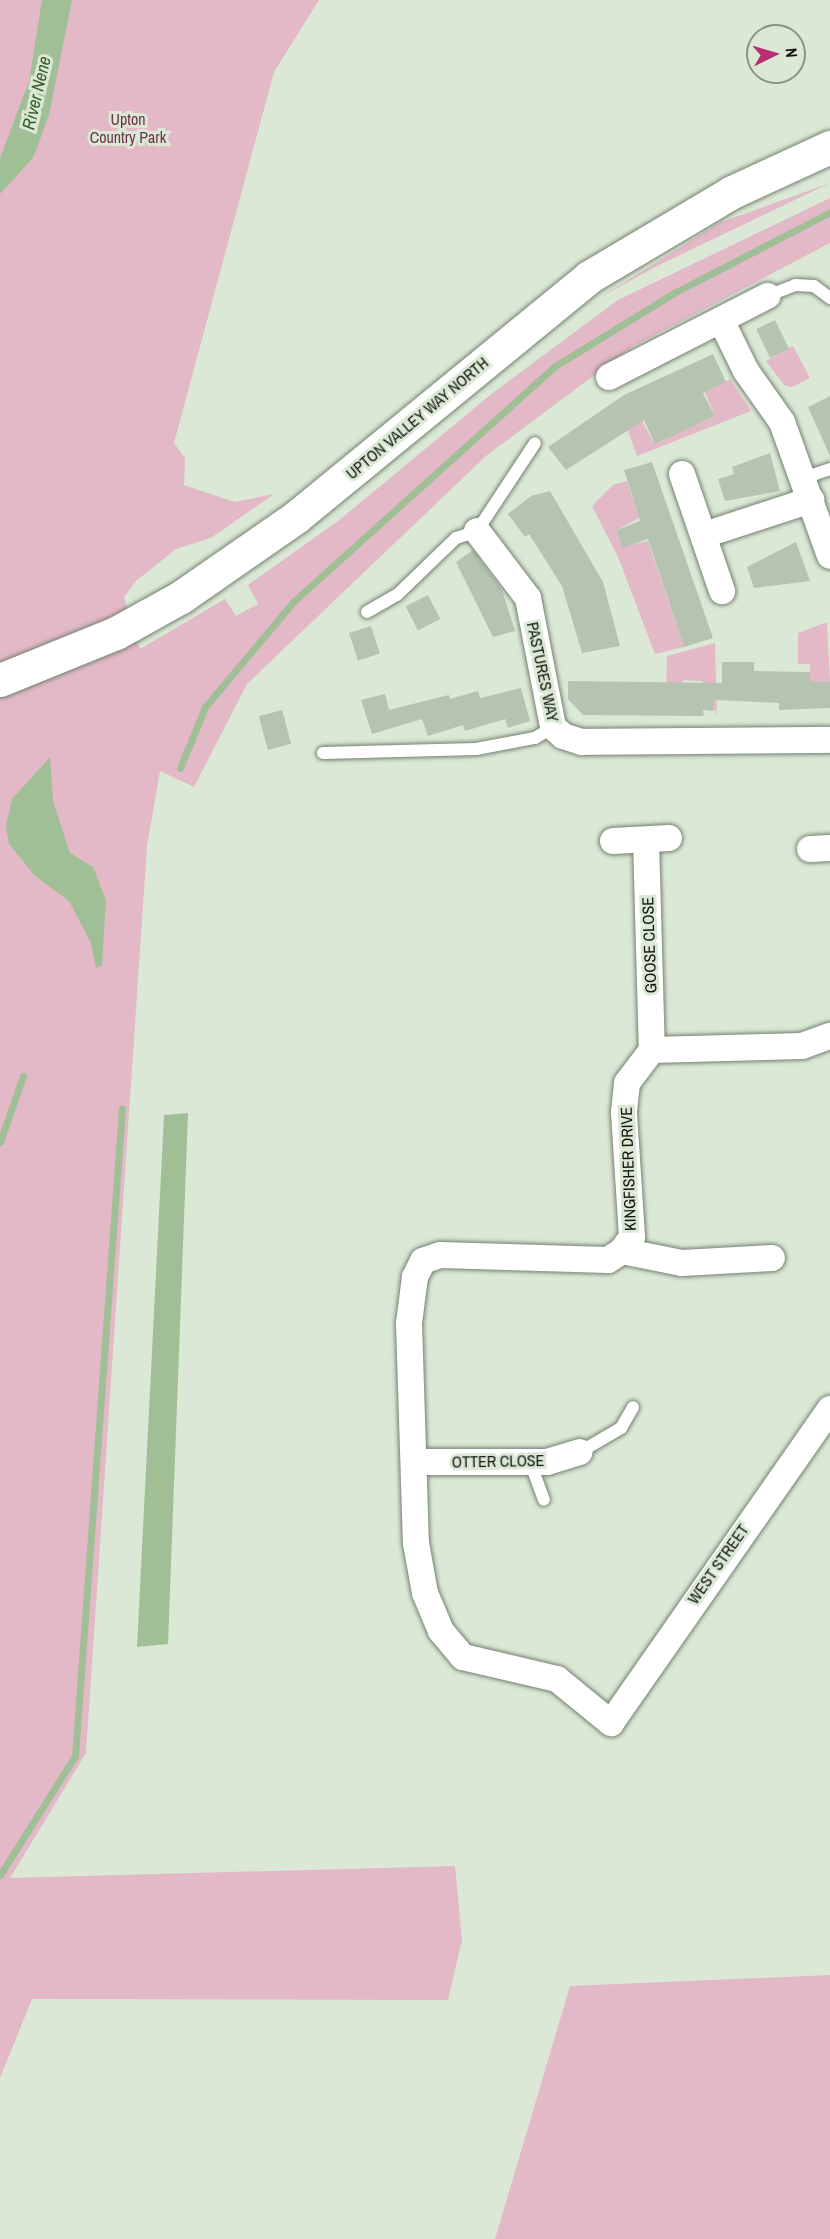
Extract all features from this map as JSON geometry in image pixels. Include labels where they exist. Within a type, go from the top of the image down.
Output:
[{"type":"street","name":"UPTON VALLEY WAY NORTH","points":[[0,680],[116,633],[181,597],[296,517],[590,278],[732,192],[830,147]]},
{"type":"street","points":[[609,377],[767,296]]},
{"type":"street","points":[[721,320],[746,371],[782,422],[830,556]]},
{"type":"street","points":[[682,474],[722,591]]},
{"type":"street","points":[[704,535],[807,489]]},
{"type":"street","name":"PASTURES WAY","points":[[477,531],[528,598],[553,727],[582,742],[830,740]]},
{"type":"street","name":"GOOSE CLOSE","points":[[613,841],[657,839],[652,1050]]},
{"type":"street","points":[[652,1050],[802,1046],[830,1036]]},
{"type":"street","name":"KINGFISHER DRIVE","points":[[652,1050],[627,1083],[624,1113],[632,1237],[622,1251],[682,1263],[772,1258]]},
{"type":"street","points":[[414,1462],[409,1323],[415,1277],[423,1261],[440,1255],[608,1260],[622,1251]]},
{"type":"street","name":"WEST STREET","points":[[414,1462],[416,1543],[425,1593],[441,1631],[464,1657],[558,1679],[611,1723],[830,1409]]},
{"type":"street","name":"OTTER CLOSE","points":[[414,1462],[530,1461],[580,1452]]},
{"type":"lane","points":[[767,296],[795,285],[814,286],[830,298]]},
{"type":"lane","points":[[367,612],[397,595],[456,538],[477,531],[535,443]]},
{"type":"lane","points":[[807,489],[830,469]]},
{"type":"lane","points":[[323,753],[476,749],[535,738],[553,727]]},
{"type":"lane","points":[[580,1452],[621,1428],[633,1407]]},
{"type":"lane","points":[[530,1461],[544,1500]]},
{"type":"green space","name":"Upton Country Park","points":[[0,0],[319,0],[274,72],[174,443],[185,458],[184,485],[235,502],[274,494],[211,538],[176,549],[136,581],[124,597],[140,649],[225,599],[236,616],[258,604],[248,585],[338,521],[494,392],[618,300],[830,198],[830,243],[632,347],[486,456],[247,684],[194,787],[160,771],[147,846],[86,1753],[10,1878],[455,1866],[462,1940],[448,2000],[32,1999],[0,2078]]},
{"type":"green space","points":[[830,183],[655,267],[601,297],[719,223]]},
{"type":"green space","points":[[793,346],[810,378],[792,387],[784,385],[766,361]]},
{"type":"green space","points":[[730,379],[751,411],[637,456],[628,430],[642,421],[655,444],[666,439],[686,407],[696,425],[715,416],[705,392]]},
{"type":"green space","points":[[627,481],[639,518],[617,530],[622,547],[648,541],[684,647],[655,654],[618,557],[592,506],[613,485]]},
{"type":"green space","points":[[827,622],[830,682],[810,681],[810,664],[798,664],[798,633]]},
{"type":"green space","points":[[715,643],[717,715],[702,681],[683,680],[682,696],[666,696],[667,656]]},
{"type":"green space","points":[[830,1975],[830,2239],[495,2239],[570,1986]]},
{"type":"water","name":"River Nene","points":[[42,0],[72,0],[49,115],[33,158],[0,194],[0,158],[29,81]]},
{"type":"water","points":[[50,757],[53,801],[70,853],[93,867],[106,900],[102,966],[96,968],[91,943],[69,901],[35,876],[9,844],[6,826],[12,799]]},
{"type":"water","points":[[188,1113],[168,1644],[137,1647],[164,1115]]},
{"type":"building","points":[[775,320],[789,349],[770,358],[756,329]]},
{"type":"building","points":[[713,354],[726,382],[703,393],[715,416],[655,444],[644,420],[566,470],[548,447],[624,395]]},
{"type":"building","points":[[830,396],[830,456],[808,407]]},
{"type":"building","points":[[770,453],[780,491],[725,501],[718,479],[734,474],[732,467]]},
{"type":"building","points":[[652,462],[713,638],[684,647],[648,539],[622,548],[617,530],[640,521],[624,470]]},
{"type":"building","points":[[550,491],[603,582],[620,646],[582,653],[562,586],[529,534],[525,537],[508,514],[531,496]]},
{"type":"building","points":[[796,542],[810,581],[754,588],[747,567]]},
{"type":"building","points":[[473,550],[502,590],[515,631],[493,637],[456,562]]},
{"type":"building","points":[[428,595],[440,619],[418,630],[406,606]]},
{"type":"building","points":[[371,626],[380,654],[358,661],[349,633]]},
{"type":"building","points":[[722,662],[754,662],[754,671],[810,672],[810,681],[830,682],[830,708],[779,710],[779,703],[714,700],[714,711],[703,710],[704,716],[583,715],[568,699],[568,681],[722,683]]},
{"type":"building","points":[[521,688],[530,721],[508,728],[505,719],[465,731],[463,725],[428,736],[422,719],[372,734],[361,700],[385,694],[389,710],[449,695],[450,699],[478,691],[480,698]]},
{"type":"building","points":[[282,710],[291,744],[268,750],[259,716]]},
{"type":"waterway","points":[[180,768],[205,707],[294,601],[555,366],[674,293],[830,212]]},
{"type":"waterway","points":[[0,1142],[23,1076]]},
{"type":"waterway","points":[[0,1875],[75,1756],[122,1109]]}]
